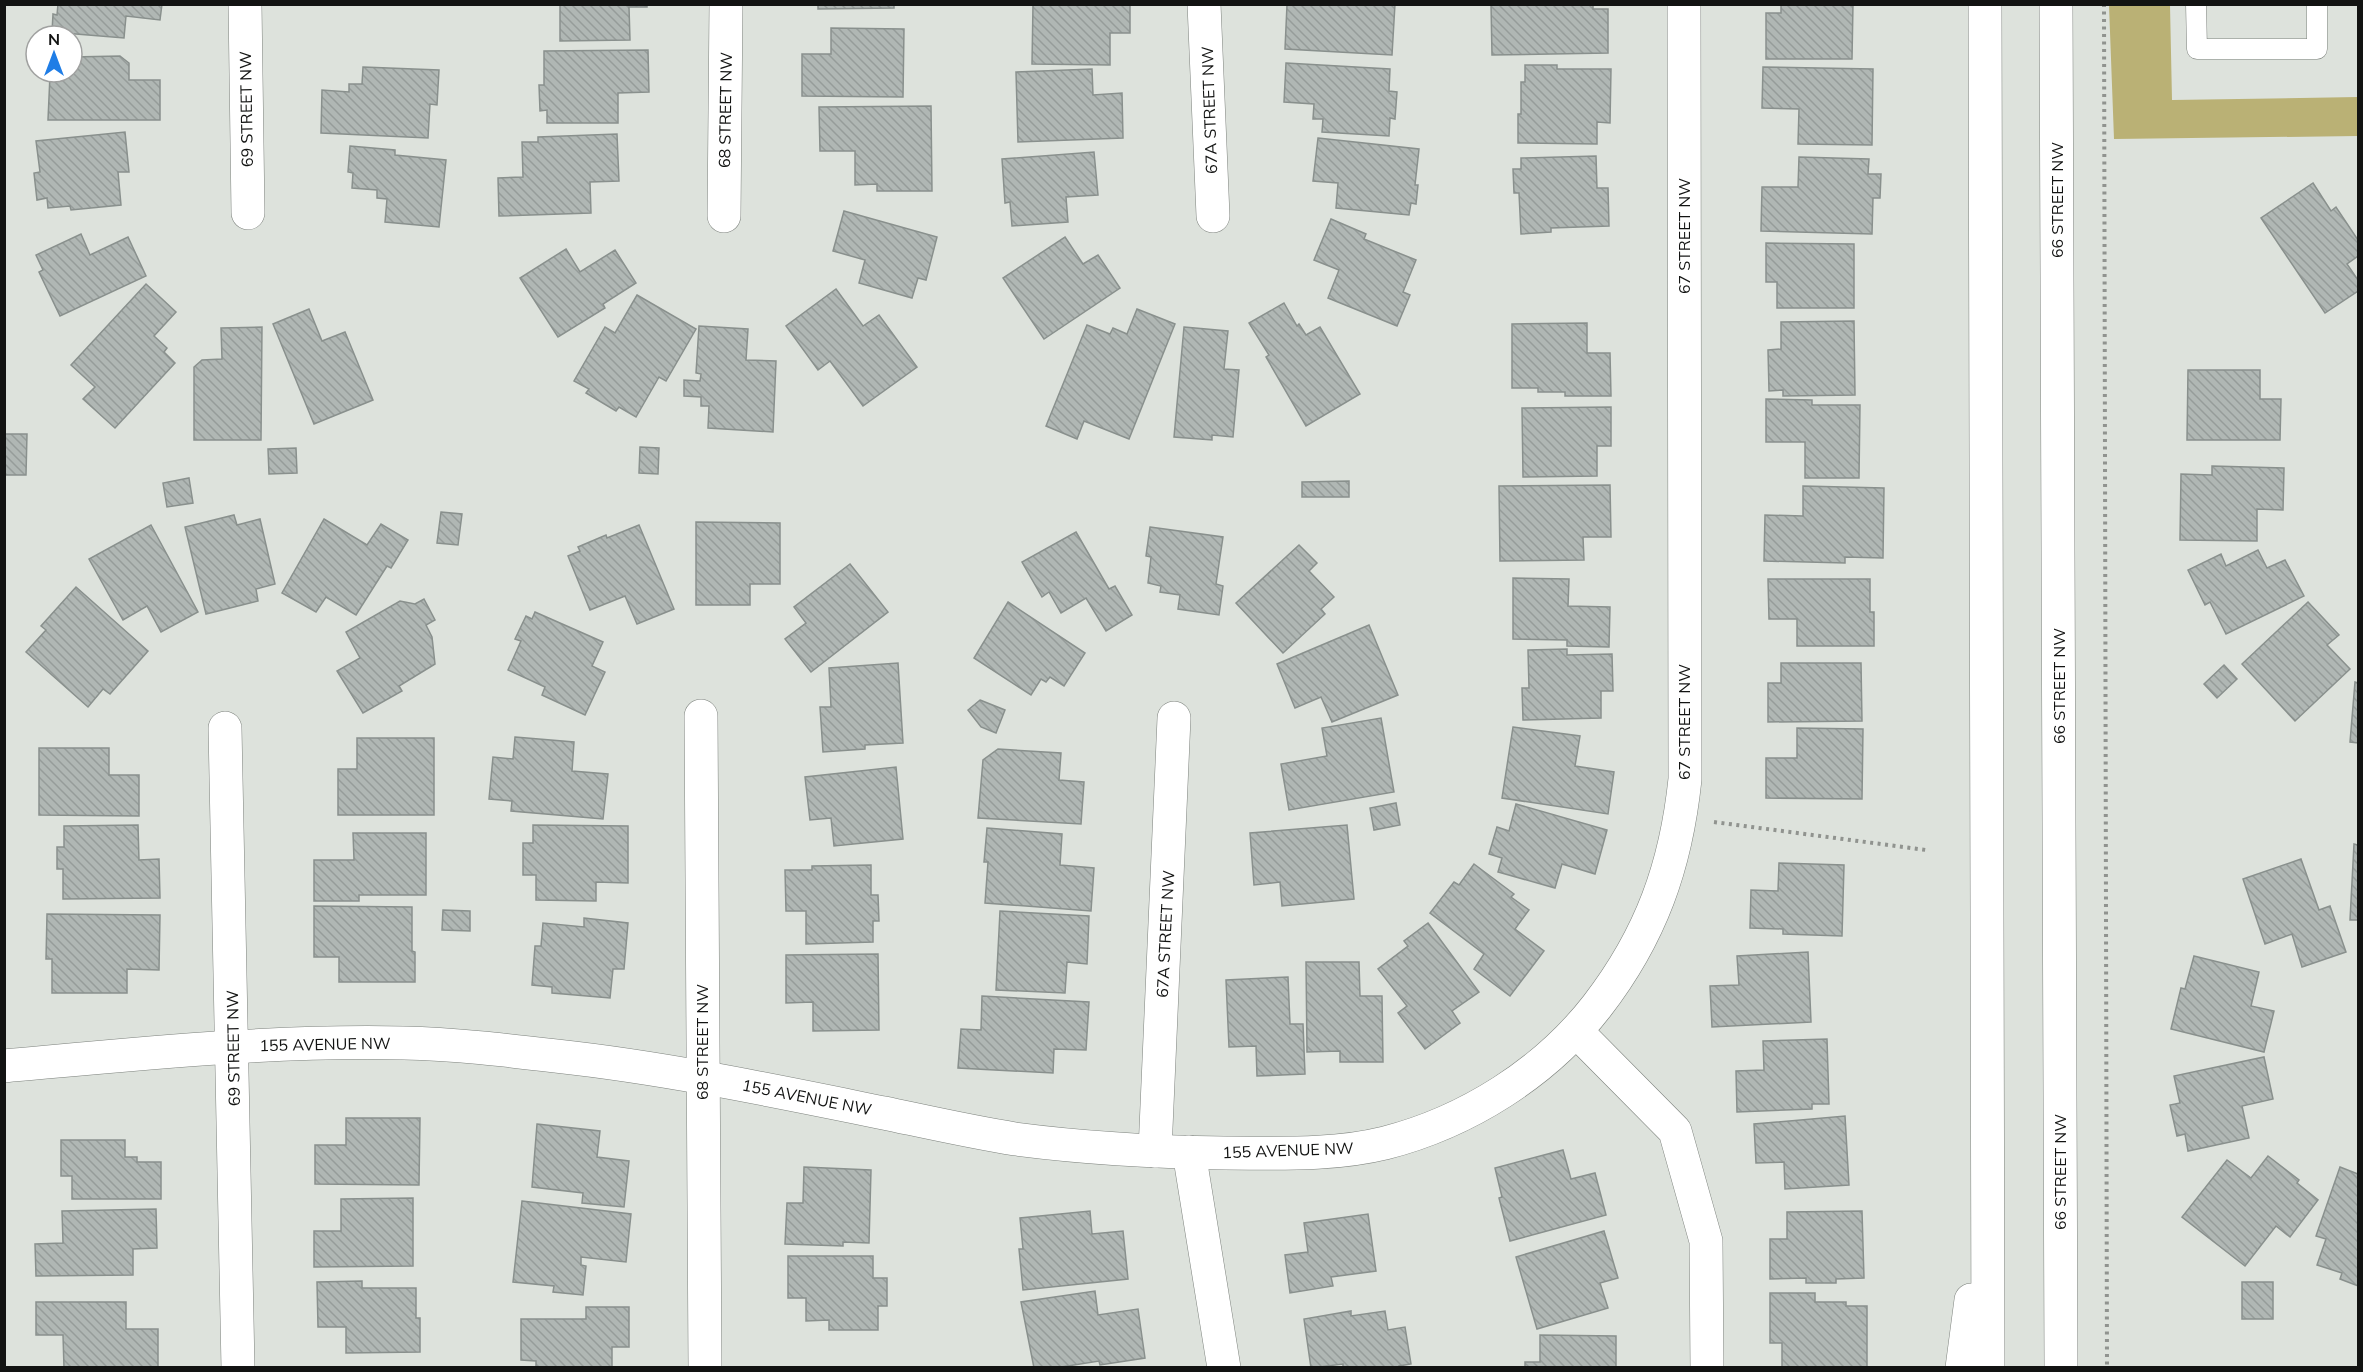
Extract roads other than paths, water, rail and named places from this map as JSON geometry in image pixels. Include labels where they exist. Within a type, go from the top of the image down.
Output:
[{"type":"street","name":"69 STREET NW","points":[[245,4],[248,213]]},
{"type":"street","name":"68 STREET NW","points":[[724,216],[726,4]]},
{"type":"street","name":"67A STREET NW","points":[[1204,4],[1213,216]]},
{"type":"street","name":"67 STREET NW","points":[[1577,1032],[1619,977],[1642,937],[1663,890],[1681,818],[1685,779],[1684,4]]},
{"type":"street","points":[[1985,4],[1988,1368]]},
{"type":"street","name":"66 STREET NW","points":[[2056,4],[2061,1368]]},
{"type":"street","name":"68 STREET NW","points":[[701,716],[705,1368]]},
{"type":"street","name":"67A STREET NW","points":[[1155,1151],[1174,718]]},
{"type":"street","name":"69 STREET NW","points":[[225,728],[238,1368]]},
{"type":"street","points":[[1577,1032],[1675,1131],[1707,1241],[1707,1368]]},
{"type":"street","name":"155 AVENUE NW","points":[[4,1066],[233,1046],[418,1044],[557,1056],[702,1077],[1010,1138],[1076,1146],[1189,1152],[1341,1152],[1386,1142],[1433,1127],[1482,1103],[1530,1072],[1577,1032]]},
{"type":"street","points":[[1189,1152],[1224,1368]]},
{"type":"street","points":[[1962,1368],[1987,1179]]},
{"type":"lane","points":[[2196,4],[2197,49],[2317,49],[2317,4]]}]
